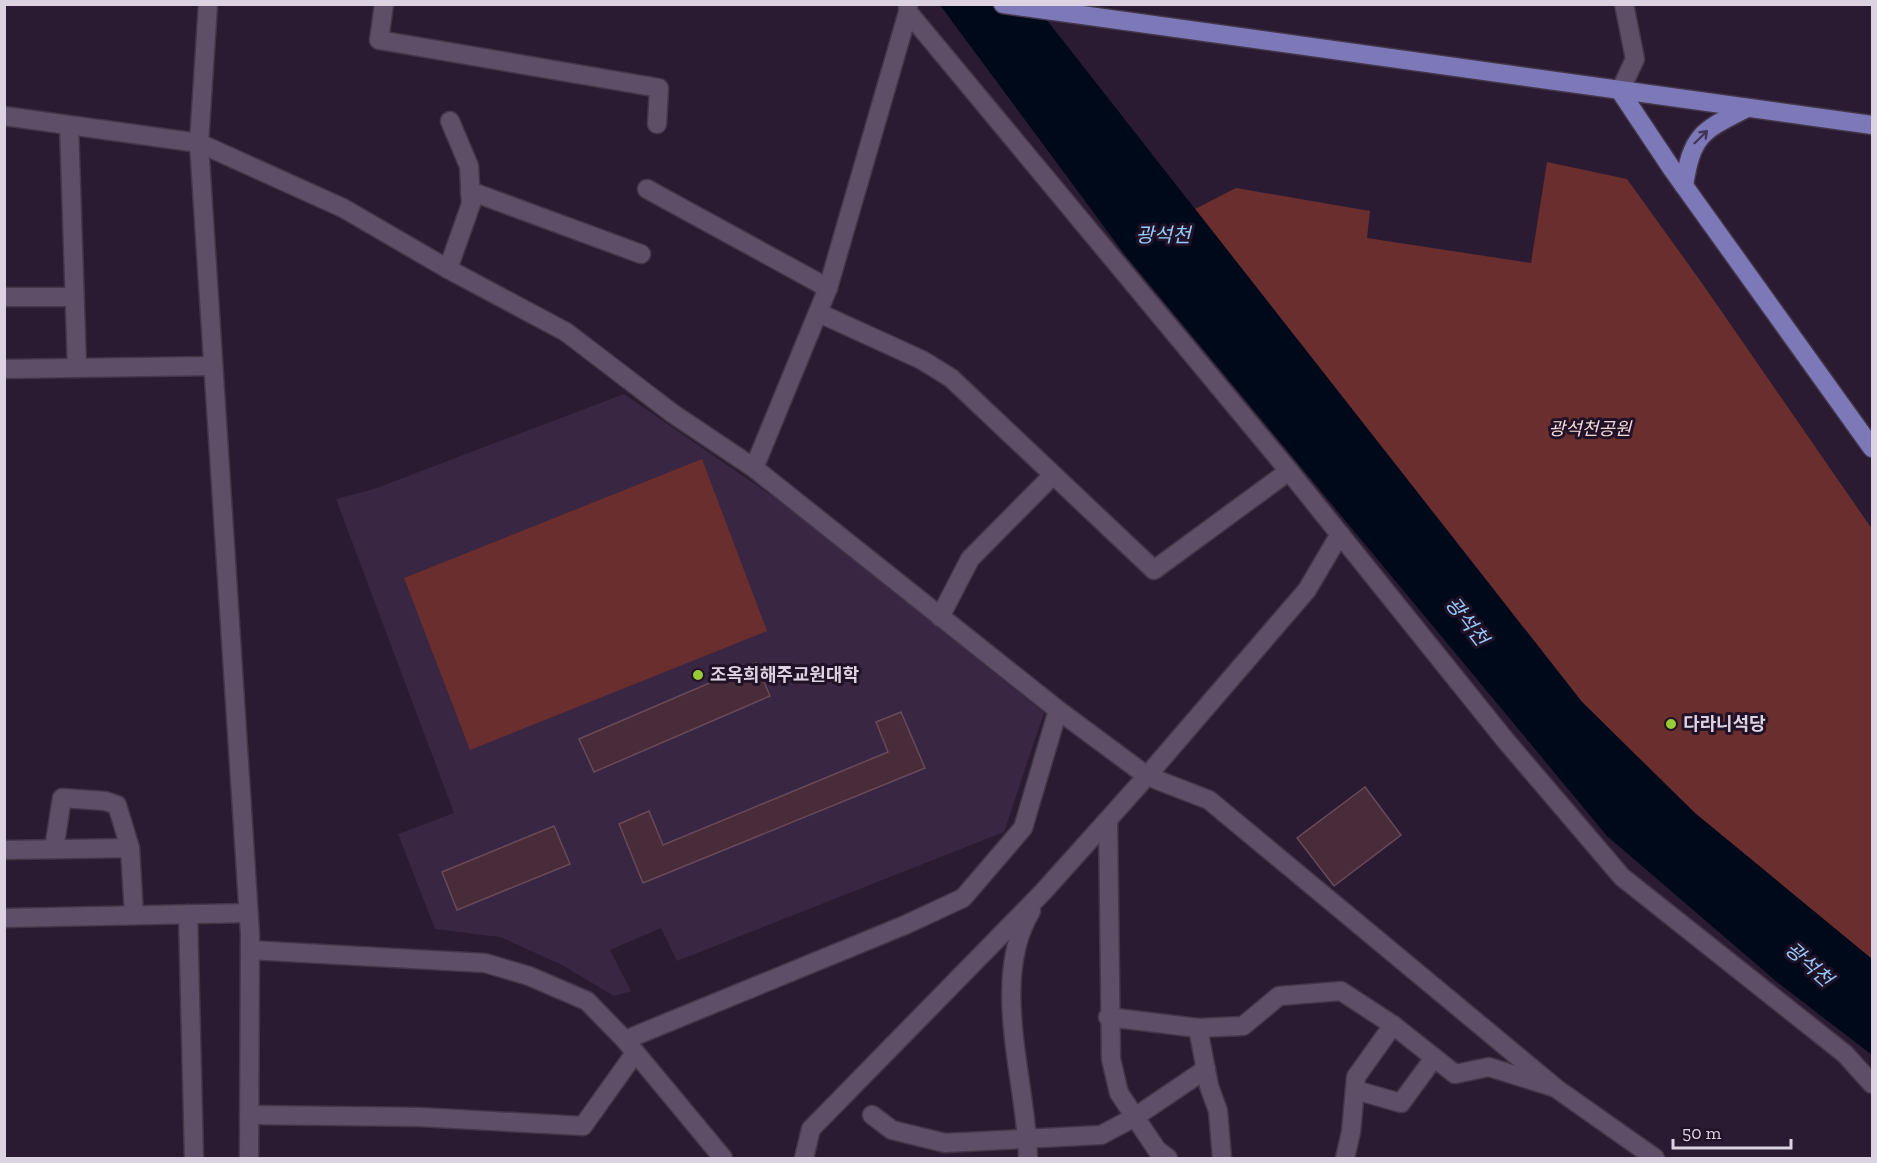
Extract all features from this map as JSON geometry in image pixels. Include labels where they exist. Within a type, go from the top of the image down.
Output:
[{"type":"main road","points":[[1003,4],[1040,10],[1062,8],[1101,12],[1620,91],[1872,125]]},
{"type":"main road","points":[[1620,91],[1684,186],[1872,448]]},
{"type":"main road","points":[[1684,186],[1688,158],[1694,143],[1713,126],[1747,108]]},
{"type":"street","points":[[208,4],[199,143],[248,913],[249,1158]]},
{"type":"street","points":[[384,4],[379,40],[659,87],[657,124]]},
{"type":"street","points":[[1620,91],[1635,59],[1624,4]]},
{"type":"street","points":[[754,468],[828,288],[908,8]]},
{"type":"street","points":[[908,8],[1289,471],[1506,741],[1622,877],[1845,1054],[1872,1084]]},
{"type":"street","points":[[4,116],[199,143],[343,208],[448,269],[566,332],[672,413],[754,468],[1058,710],[1147,776],[1209,800],[1635,1152],[1655,1158]]},
{"type":"street","points":[[448,269],[471,204],[469,166],[450,121]]},
{"type":"street","points":[[69,125],[77,368]]},
{"type":"street","points":[[647,189],[828,288]]},
{"type":"street","points":[[470,191],[641,254]]},
{"type":"street","points":[[4,297],[74,297]]},
{"type":"street","points":[[819,313],[922,360],[951,378],[1154,570],[1289,471]]},
{"type":"street","points":[[4,369],[213,366]]},
{"type":"street","points":[[940,616],[970,559],[1053,475]]},
{"type":"street","points":[[804,1158],[811,1129],[1043,892],[1108,820],[1307,590],[1340,534]]},
{"type":"street","points":[[249,1115],[419,1117],[582,1126],[630,1046],[963,898],[1023,828],[1058,710]]},
{"type":"street","points":[[54,849],[62,798],[105,801],[117,805],[130,848],[134,915]]},
{"type":"street","points":[[1108,820],[1108,1017],[1111,1059],[1119,1093],[1157,1150],[1168,1158]]},
{"type":"street","points":[[4,850],[130,848]]},
{"type":"street","points":[[1028,1158],[1028,1139],[1012,1017],[1014,968],[1023,925],[1043,892]]},
{"type":"street","points":[[4,918],[248,913]]},
{"type":"street","points":[[188,914],[194,1158]]},
{"type":"street","points":[[249,951],[485,963],[529,976],[587,1001],[630,1046],[723,1158]]},
{"type":"street","points":[[1108,1017],[1198,1028],[1243,1026],[1279,996],[1341,991],[1393,1025],[1455,1074],[1488,1067],[1557,1089]]},
{"type":"street","points":[[1345,1158],[1351,1132],[1356,1077],[1393,1025]]},
{"type":"street","points":[[1198,1028],[1206,1069],[1218,1111],[1222,1158]]},
{"type":"street","points":[[1355,1090],[1401,1103],[1434,1058]]},
{"type":"street","points":[[872,1115],[892,1130],[945,1143],[1101,1135],[1135,1117],[1206,1069]]},
{"type":"shaded area","name":"조옥희해주교원대학","points":[[624,394],[801,516],[1044,713],[1004,832],[677,961],[661,928],[610,950],[631,991],[614,996],[562,965],[500,937],[435,929],[398,834],[454,813],[336,499],[374,489]]},
{"type":"green space","name":"광석천공원","points":[[1547,162],[1627,179],[1872,529],[1872,959],[1694,813],[1582,702],[1195,209],[1236,188],[1370,211],[1367,238],[1531,263]]},
{"type":"green space","points":[[702,459],[767,631],[470,750],[404,578]]},
{"type":"water","name":"광석천","points":[[940,5],[1035,5],[1582,702],[1695,813],[1872,959],[1872,1055],[1777,982],[1607,836],[1125,255]]},
{"type":"building","points":[[756,663],[770,696],[594,772],[579,739]]},
{"type":"building","points":[[901,712],[925,768],[643,883],[619,824],[649,811],[663,845],[888,752],[876,722]]},
{"type":"building","points":[[1365,787],[1401,835],[1334,886],[1297,838]]},
{"type":"building","points":[[554,826],[570,864],[457,910],[442,872]]},
{"type":"place","name":"조옥희해주교원대학","points":[[698,675]]},
{"type":"place","name":"다라니석당","points":[[1671,724]]}]
